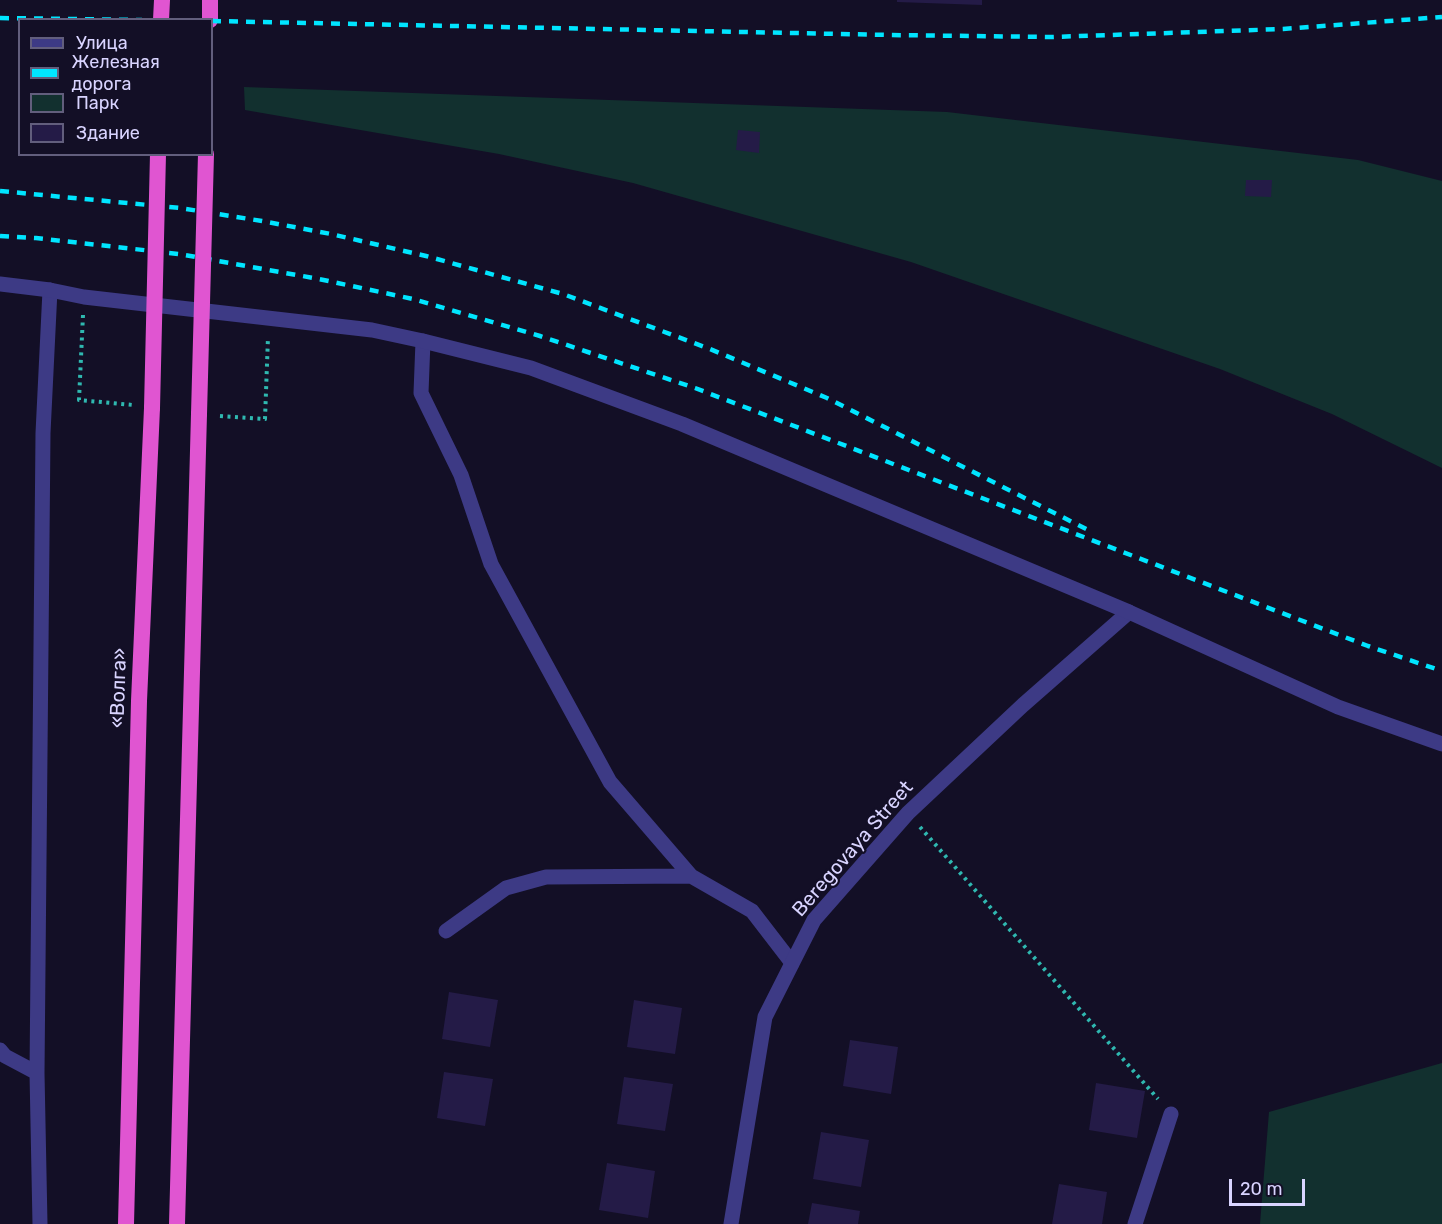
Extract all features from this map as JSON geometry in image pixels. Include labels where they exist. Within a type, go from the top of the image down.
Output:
[{"type":"highway","points":[[161,18],[162,0]]},
{"type":"highway","points":[[210,0],[210,18]]},
{"type":"highway","name":"«Волга»","points":[[126,1224],[139,701],[152,408],[158,156]]},
{"type":"highway","points":[[177,1224],[206,156]]},
{"type":"street","points":[[0,284],[96,298],[372,330],[423,340],[531,368],[682,424],[1129,612],[1338,707],[1442,744]]},
{"type":"street","points":[[40,1224],[38,1073],[43,433],[50,290]]},
{"type":"street","points":[[423,340],[421,393],[461,475],[491,564],[610,782],[691,876],[752,911],[792,963]]},
{"type":"street","name":"Beregovaya Street","points":[[731,1224],[765,1017],[814,920],[908,813],[1023,705],[1129,612]]},
{"type":"street","points":[[446,931],[506,888],[546,877],[691,876]]},
{"type":"street","points":[[0,1050],[5,1056],[38,1073]]},
{"type":"street","points":[[1135,1224],[1171,1114]]},
{"type":"path","points":[[82,332],[79,400],[125,403]]},
{"type":"path","points":[[218,416],[265,419],[267,350]]},
{"type":"path","points":[[908,813],[1171,1114]]},
{"type":"green space","points":[[244,87],[947,112],[1358,160],[1442,181],[1442,468],[1332,414],[1220,369],[911,262],[633,183],[499,154],[245,110]]},
{"type":"green space","points":[[1442,1063],[1442,1224],[1260,1224],[1269,1112]]},
{"type":"building","points":[[897,0],[982,0],[982,5],[897,2]]},
{"type":"building","points":[[738,130],[760,132],[759,153],[736,150]]},
{"type":"building","points":[[1246,180],[1272,180],[1271,197],[1245,196]]},
{"type":"building","points":[[449,992],[498,1000],[490,1047],[442,1039]]},
{"type":"building","points":[[634,1000],[682,1008],[675,1054],[627,1047]]},
{"type":"building","points":[[850,1040],[898,1047],[891,1094],[843,1086]]},
{"type":"building","points":[[444,1072],[493,1079],[485,1126],[437,1118]]},
{"type":"building","points":[[624,1077],[673,1084],[665,1131],[617,1124]]},
{"type":"building","points":[[1096,1083],[1145,1091],[1137,1138],[1089,1130]]},
{"type":"building","points":[[821,1132],[869,1140],[861,1187],[813,1179]]},
{"type":"building","points":[[607,1163],[655,1171],[648,1218],[599,1210]]},
{"type":"building","points":[[1059,1184],[1107,1192],[1102,1224],[1052,1224]]},
{"type":"building","points":[[812,1203],[860,1211],[858,1224],[808,1224]]},
{"type":"railway","points":[[213,21],[1052,37],[1283,29],[1442,17]]},
{"type":"railway","points":[[0,18],[18,18]]},
{"type":"railway","points":[[0,191],[180,208],[262,221],[426,256],[563,294],[710,349],[827,398],[1092,532]]},
{"type":"railway","points":[[0,236],[179,254],[319,279],[413,299],[540,336],[695,388],[1368,646],[1442,671]]}]
